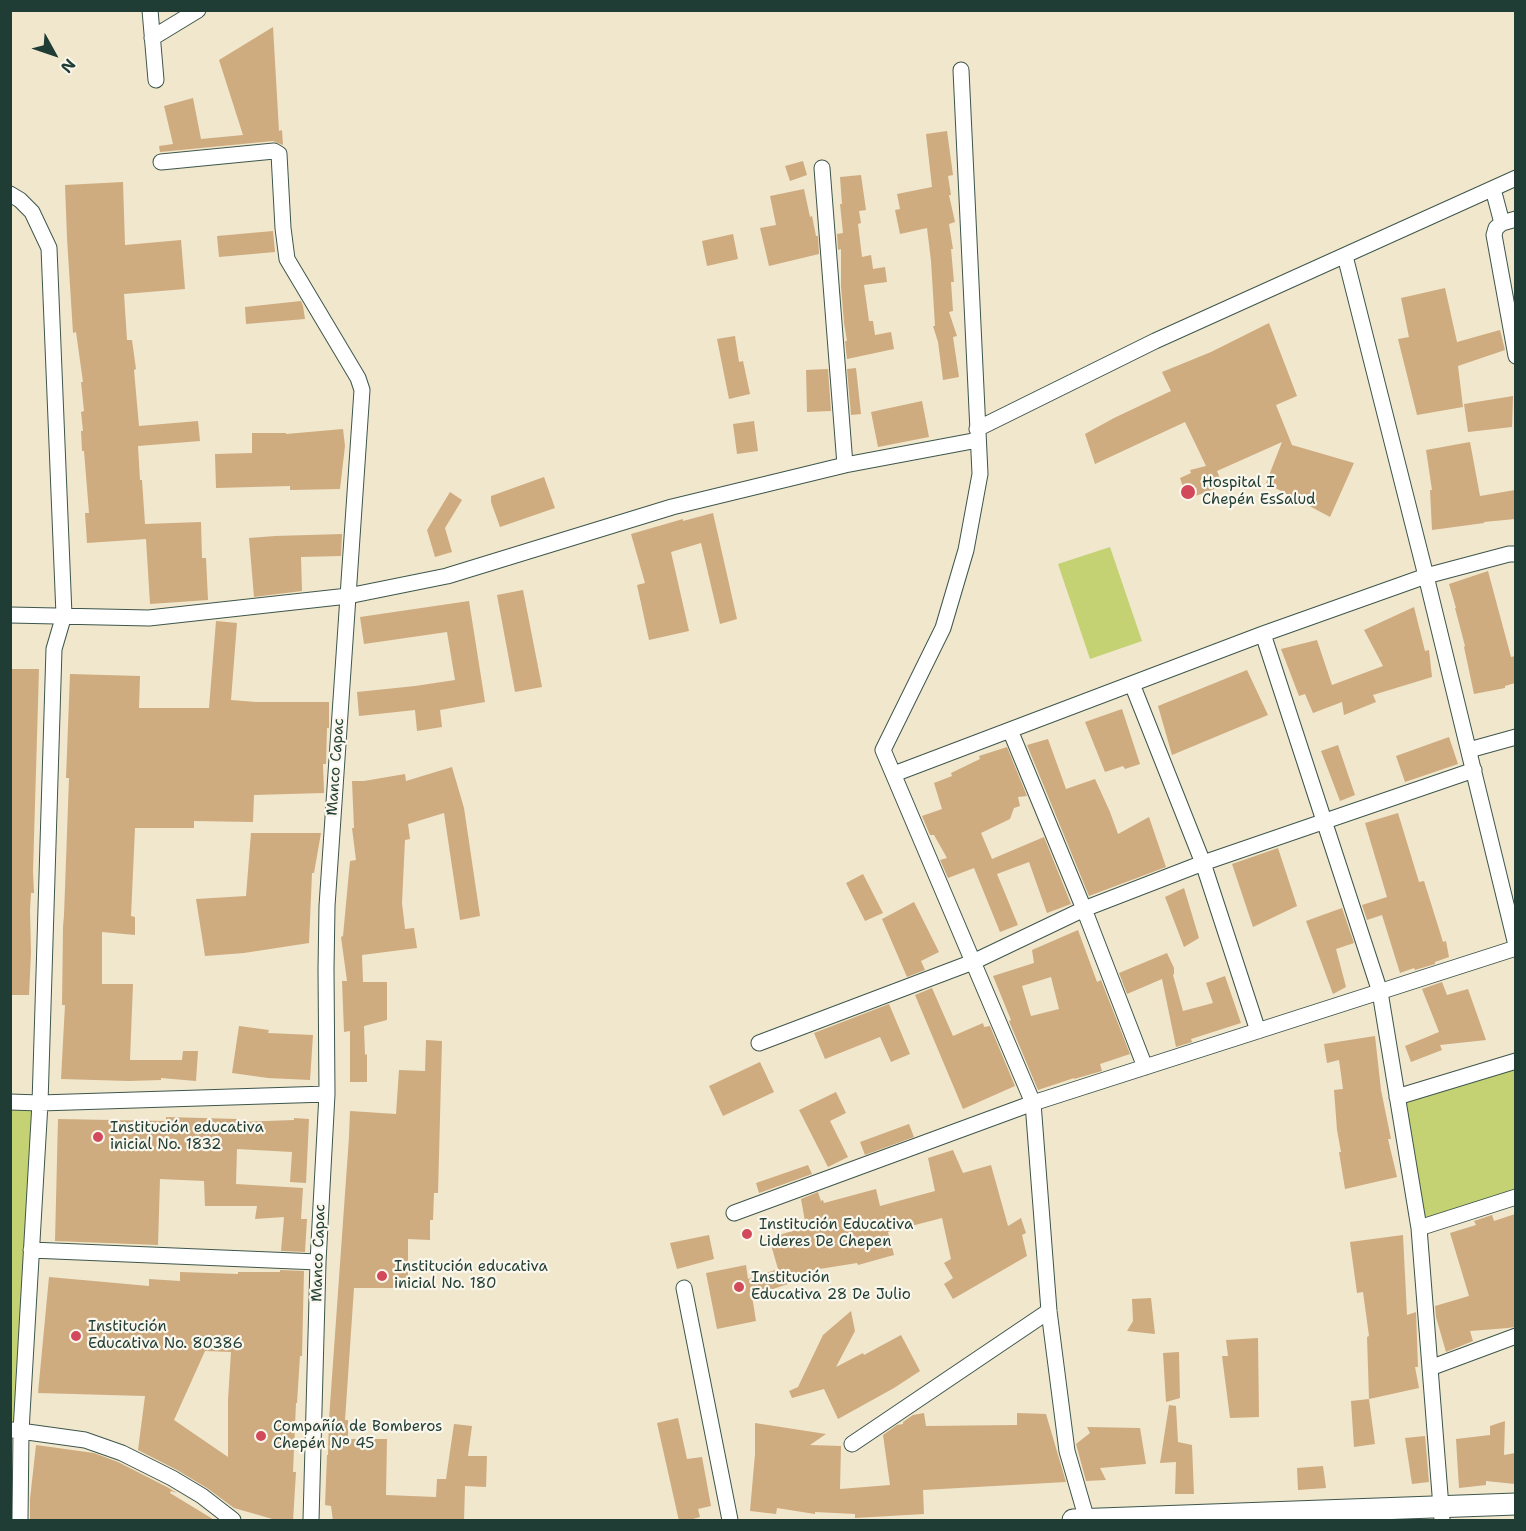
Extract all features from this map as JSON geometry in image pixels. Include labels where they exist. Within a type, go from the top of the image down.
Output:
[{"type":"street","points":[[150,10],[156,80]]},
{"type":"street","points":[[152,38],[198,10]]},
{"type":"street","points":[[961,70],[980,474],[966,550],[943,628],[883,750],[1033,1103],[1049,1311],[1067,1450],[1087,1520]]},
{"type":"street","name":"Manco Capac","points":[[161,162],[274,151],[279,154],[287,259],[358,378],[362,390],[327,906],[327,1094],[318,1262],[311,1521]]},
{"type":"street","points":[[822,168],[845,465]]},
{"type":"street","points":[[10,615],[149,618],[348,596],[447,576],[672,507],[977,434],[1155,341],[1515,178]]},
{"type":"street","points":[[1493,189],[1509,221],[1496,228],[1494,235],[1515,356]]},
{"type":"street","points":[[10,194],[32,212],[49,248],[64,615],[54,649],[40,1103],[16,1431],[20,1521]]},
{"type":"street","points":[[734,1213],[1033,1103],[1380,992],[1515,946],[1513,919],[1345,256]]},
{"type":"street","points":[[894,774],[1263,633],[1426,576],[1515,554]]},
{"type":"street","points":[[1263,633],[1380,992],[1419,1228],[1442,1514]]},
{"type":"street","points":[[1132,684],[1203,863],[1258,1031]]},
{"type":"street","points":[[1010,730],[1084,909],[1145,1067]]},
{"type":"street","points":[[1469,750],[1515,737]]},
{"type":"street","points":[[759,1043],[973,962],[1084,909],[1203,863],[1474,770]]},
{"type":"street","points":[[1397,1097],[1515,1061]]},
{"type":"street","points":[[10,1102],[327,1094]]},
{"type":"street","points":[[1419,1228],[1515,1197]]},
{"type":"street","points":[[31,1250],[318,1262]]},
{"type":"street","points":[[684,1288],[730,1521]]},
{"type":"street","points":[[852,1444],[1049,1311]]},
{"type":"street","points":[[1430,1368],[1515,1336]]},
{"type":"street","points":[[16,1431],[85,1440],[122,1453],[202,1496],[233,1521]]},
{"type":"street","points":[[1073,1521],[1442,1514],[1515,1504]]},
{"type":"green space","points":[[1110,547],[1142,641],[1090,659],[1058,564]]},
{"type":"green space","points":[[1515,1061],[1515,1197],[1419,1228],[1397,1097]]},
{"type":"green space","points":[[11,1102],[40,1103],[21,1431],[11,1430]]},
{"type":"building","points":[[273,27],[279,131],[282,130],[283,145],[273,141],[160,152],[159,146],[173,144],[164,106],[193,98],[201,139],[243,135],[219,60]]},
{"type":"building","points":[[947,131],[953,175],[948,176],[951,195],[949,195],[955,222],[949,224],[953,249],[951,249],[954,282],[951,282],[953,311],[949,312],[957,336],[953,337],[959,377],[943,380],[938,342],[933,326],[935,326],[927,228],[900,234],[895,210],[900,209],[897,194],[932,187],[926,134]]},
{"type":"building","points":[[803,161],[807,175],[790,181],[785,166]]},
{"type":"building","points":[[861,175],[866,210],[859,211],[861,223],[858,224],[862,257],[871,255],[873,269],[885,267],[887,282],[864,285],[869,321],[873,321],[875,335],[891,332],[894,349],[847,359],[841,287],[841,249],[838,250],[837,234],[843,233],[840,177]]},
{"type":"building","points":[[123,182],[125,245],[181,240],[185,289],[124,294],[127,340],[132,340],[136,369],[134,370],[139,426],[198,421],[200,441],[138,446],[145,524],[201,522],[202,558],[206,558],[208,600],[150,604],[146,539],[87,543],[85,513],[89,513],[81,431],[83,431],[81,412],[84,411],[81,382],[83,382],[76,332],[73,333],[65,185]]},
{"type":"building","points":[[804,189],[810,217],[812,216],[816,236],[818,236],[819,254],[769,266],[760,228],[776,225],[770,196]]},
{"type":"building","points":[[273,231],[275,252],[219,257],[217,236]]},
{"type":"building","points":[[733,234],[738,259],[707,266],[702,241]]},
{"type":"building","points":[[1445,288],[1457,342],[1500,330],[1505,350],[1458,366],[1463,407],[1417,415],[1398,339],[1409,337],[1401,298]]},
{"type":"building","points":[[301,301],[305,319],[246,324],[245,307]]},
{"type":"building","points":[[1269,323],[1297,396],[1276,405],[1292,445],[1354,463],[1330,517],[1266,483],[1282,442],[1217,471],[1223,486],[1187,499],[1180,478],[1191,473],[1190,470],[1206,466],[1185,422],[1095,464],[1085,434],[1171,391],[1162,372],[1211,352]]},
{"type":"building","points":[[735,336],[739,362],[743,361],[750,394],[729,399],[717,339]]},
{"type":"building","points":[[856,368],[861,414],[851,415],[847,369]]},
{"type":"building","points":[[828,369],[831,411],[807,412],[806,370]]},
{"type":"building","points":[[1513,396],[1512,427],[1468,432],[1464,404]]},
{"type":"building","points":[[922,401],[929,437],[878,447],[871,412]]},
{"type":"building","points":[[754,421],[758,451],[737,454],[733,424]]},
{"type":"building","points":[[343,429],[345,446],[340,489],[290,490],[290,486],[216,488],[215,454],[252,453],[252,433],[286,434]]},
{"type":"building","points":[[1470,442],[1480,496],[1515,490],[1515,519],[1432,530],[1430,490],[1432,490],[1426,450]]},
{"type":"building","points":[[544,477],[555,508],[500,527],[491,496]]},
{"type":"building","points":[[450,492],[462,500],[445,528],[452,552],[435,557],[427,530]]},
{"type":"building","points":[[713,513],[737,619],[720,624],[701,543],[671,552],[689,631],[649,640],[637,585],[645,583],[631,534]]},
{"type":"building","points":[[342,534],[341,556],[301,557],[302,591],[254,597],[249,538]]},
{"type":"building","points":[[1488,571],[1511,657],[1515,656],[1515,683],[1505,688],[1474,694],[1465,646],[1449,584]]},
{"type":"building","points":[[523,590],[542,687],[515,692],[497,595]]},
{"type":"building","points":[[469,601],[485,702],[440,710],[442,727],[417,731],[415,710],[359,716],[357,692],[455,680],[447,632],[364,644],[360,617]]},
{"type":"building","points":[[1414,607],[1425,651],[1429,650],[1432,677],[1373,695],[1376,702],[1344,715],[1342,702],[1313,713],[1305,694],[1299,696],[1281,649],[1317,640],[1332,685],[1383,666],[1364,630]]},
{"type":"building","points":[[216,621],[237,623],[231,700],[329,702],[326,764],[323,764],[324,793],[254,795],[253,822],[194,821],[194,828],[135,828],[131,916],[135,917],[135,935],[102,932],[102,984],[133,984],[130,1060],[182,1060],[183,1051],[198,1051],[196,1081],[161,1078],[161,1080],[129,1081],[61,1079],[65,1005],[62,1005],[63,927],[69,778],[66,778],[70,674],[140,676],[139,708],[209,708]]},
{"type":"building","points":[[10,669],[39,669],[34,893],[31,893],[30,910],[29,995],[10,995]]},
{"type":"building","points":[[1247,670],[1268,715],[1172,755],[1158,706]]},
{"type":"building","points":[[1122,709],[1140,764],[1125,769],[1123,766],[1105,772],[1085,722]]},
{"type":"building","points":[[1449,737],[1458,764],[1405,782],[1396,756]]},
{"type":"building","points":[[1048,739],[1066,789],[1095,779],[1118,834],[1149,817],[1166,867],[1089,896],[1027,745]]},
{"type":"building","points":[[1338,745],[1355,795],[1340,801],[1321,751]]},
{"type":"building","points":[[1007,747],[1027,796],[1018,797],[1020,806],[1014,808],[1010,819],[981,833],[992,859],[1044,837],[1071,904],[1047,913],[1029,862],[997,874],[1018,925],[1000,932],[974,868],[948,878],[940,860],[947,858],[934,835],[930,835],[922,816],[942,809],[934,783],[952,776],[951,773],[980,759],[979,756]]},
{"type":"building","points":[[452,767],[464,808],[480,916],[460,920],[444,813],[408,824],[410,839],[405,840],[402,903],[405,929],[414,928],[417,948],[362,955],[363,982],[387,982],[387,1020],[364,1026],[367,1082],[350,1082],[350,1031],[344,1032],[342,981],[347,981],[341,937],[343,936],[350,861],[356,860],[352,828],[354,828],[352,781],[405,774],[406,781]]},
{"type":"building","points":[[1398,813],[1419,882],[1424,881],[1443,942],[1446,941],[1449,957],[1435,964],[1400,973],[1382,915],[1367,920],[1362,905],[1387,897],[1365,823]]},
{"type":"building","points":[[251,833],[321,833],[314,873],[312,873],[309,943],[244,953],[205,956],[196,899],[246,896]]},
{"type":"building","points":[[1278,848],[1297,906],[1253,927],[1232,864]]},
{"type":"building","points":[[863,874],[883,913],[865,921],[846,883]]},
{"type":"building","points":[[1184,888],[1199,938],[1184,947],[1165,897]]},
{"type":"building","points":[[914,902],[939,952],[921,961],[925,970],[907,977],[882,919]]},
{"type":"building","points":[[1342,908],[1354,943],[1336,949],[1346,987],[1333,994],[1306,921]]},
{"type":"building","points":[[1078,930],[1097,982],[1101,980],[1130,1054],[1100,1064],[1102,1071],[1038,1090],[993,976],[1034,963],[1032,950]],"holes":[[[1051,977],[1059,1009],[1031,1016],[1022,986]]]},
{"type":"building","points":[[1167,953],[1174,968],[1173,975],[1183,1011],[1213,1003],[1206,983],[1225,976],[1241,1023],[1191,1039],[1192,1042],[1176,1047],[1162,979],[1127,994],[1119,973]]},
{"type":"building","points":[[1442,982],[1447,995],[1468,989],[1486,1040],[1440,1045],[1442,1050],[1411,1062],[1405,1046],[1439,1032],[1422,989]]},
{"type":"building","points":[[932,988],[953,1036],[983,1023],[984,1027],[990,1026],[1015,1086],[963,1109],[915,995]]},
{"type":"building","points":[[889,1004],[910,1054],[891,1062],[880,1037],[825,1059],[814,1033]]},
{"type":"building","points":[[239,1026],[269,1030],[268,1033],[313,1035],[310,1080],[232,1073]]},
{"type":"building","points":[[1375,1036],[1381,1090],[1391,1139],[1388,1139],[1397,1177],[1345,1189],[1339,1152],[1341,1152],[1334,1090],[1343,1089],[1339,1060],[1327,1063],[1324,1044]]},
{"type":"building","points":[[426,1040],[442,1041],[438,1193],[434,1193],[430,1240],[408,1239],[408,1288],[354,1288],[345,1420],[348,1420],[348,1439],[387,1439],[386,1495],[436,1497],[437,1479],[446,1479],[454,1424],[472,1426],[468,1456],[487,1456],[486,1487],[465,1486],[464,1521],[333,1521],[331,1506],[325,1505],[327,1455],[350,1111],[396,1114],[399,1070],[425,1071]]},
{"type":"building","points":[[760,1062],[774,1092],[723,1116],[709,1086]]},
{"type":"building","points":[[836,1092],[846,1113],[830,1121],[848,1157],[828,1167],[799,1110]]},
{"type":"building","points":[[166,1117],[238,1119],[238,1122],[309,1119],[306,1183],[290,1182],[292,1152],[237,1149],[236,1184],[303,1188],[301,1219],[307,1219],[305,1252],[281,1251],[284,1217],[255,1219],[257,1206],[205,1206],[204,1181],[160,1179],[158,1245],[55,1241],[58,1119],[166,1121]]},
{"type":"building","points":[[909,1124],[914,1137],[865,1155],[860,1142]]},
{"type":"building","points":[[953,1150],[963,1173],[991,1165],[1008,1226],[1021,1218],[1026,1233],[1022,1235],[1027,1256],[953,1299],[944,1284],[953,1278],[944,1263],[951,1259],[942,1218],[888,1232],[894,1255],[858,1265],[857,1263],[807,1271],[809,1277],[752,1296],[756,1321],[717,1329],[706,1273],[746,1265],[748,1279],[778,1269],[769,1238],[806,1227],[801,1199],[818,1192],[824,1203],[876,1189],[880,1206],[935,1191],[928,1158]]},
{"type":"building","points":[[808,1165],[812,1174],[759,1193],[756,1183]]},
{"type":"building","points":[[1515,1214],[1515,1327],[1470,1331],[1473,1341],[1446,1352],[1435,1306],[1469,1296],[1450,1233],[1476,1225],[1474,1221],[1492,1215],[1494,1221]]},
{"type":"building","points":[[709,1235],[714,1259],[677,1269],[670,1243]]},
{"type":"building","points":[[1403,1235],[1407,1315],[1416,1312],[1418,1367],[1415,1367],[1419,1388],[1369,1399],[1367,1337],[1369,1336],[1363,1292],[1357,1293],[1350,1242]]},
{"type":"building","points":[[280,1270],[304,1271],[302,1356],[300,1356],[296,1403],[293,1521],[276,1520],[234,1508],[207,1488],[138,1450],[145,1396],[38,1393],[49,1277],[149,1286],[149,1279],[180,1281],[180,1272],[238,1274],[238,1272],[280,1272]],"holes":[[[205,1351],[231,1352],[228,1400],[228,1457],[174,1420]]]},
{"type":"building","points":[[1151,1298],[1155,1334],[1127,1331],[1133,1321],[1132,1299]]},
{"type":"building","points":[[851,1311],[855,1331],[836,1367],[901,1335],[920,1371],[838,1419],[824,1389],[792,1398],[789,1391],[798,1387],[823,1335]]},
{"type":"building","points":[[1258,1338],[1259,1417],[1230,1418],[1222,1356],[1228,1356],[1226,1340]]},
{"type":"building","points":[[1179,1352],[1180,1398],[1166,1402],[1163,1353]]},
{"type":"building","points":[[1369,1399],[1375,1444],[1354,1447],[1351,1401]]},
{"type":"building","points":[[1169,1405],[1176,1406],[1178,1442],[1192,1445],[1194,1494],[1175,1494],[1176,1462],[1160,1463]]},
{"type":"building","points":[[924,1413],[926,1426],[1017,1425],[1017,1413],[1046,1414],[1066,1482],[923,1490],[924,1514],[855,1518],[855,1514],[815,1512],[815,1514],[777,1508],[776,1514],[750,1511],[755,1423],[826,1434],[810,1445],[841,1446],[840,1489],[890,1485],[883,1435],[897,1425],[903,1424],[913,1415]]},
{"type":"building","points":[[678,1418],[687,1459],[702,1457],[711,1506],[698,1509],[700,1517],[686,1521],[679,1521],[657,1423]]},
{"type":"building","points":[[1505,1421],[1504,1455],[1515,1453],[1515,1484],[1486,1481],[1486,1485],[1459,1488],[1456,1439],[1490,1435],[1490,1426]]},
{"type":"building","points":[[1087,1427],[1140,1428],[1146,1464],[1100,1468],[1106,1480],[1086,1481],[1076,1444],[1090,1433]]},
{"type":"building","points":[[1425,1436],[1429,1482],[1412,1484],[1405,1438]]},
{"type":"building","points":[[36,1445],[94,1453],[118,1462],[177,1493],[171,1491],[170,1493],[216,1521],[30,1521]]},
{"type":"building","points":[[1323,1466],[1326,1488],[1298,1490],[1297,1468]]},
{"type":"place","name":"Hospital I Chepén EsSalud","points":[[1188,492]]},
{"type":"place","name":"Institución educativa inicial No. 1832","points":[[98,1137]]},
{"type":"place","name":"Institución Educativa Lideres De Chepen","points":[[747,1234]]},
{"type":"place","name":"Institución educativa inicial No. 180","points":[[382,1276]]},
{"type":"place","name":"Institución Educativa 28 De Julio","points":[[739,1287]]},
{"type":"place","name":"Institución Educativa No. 80386","points":[[76,1336]]},
{"type":"place","name":"Compañía de Bomberos Chepén Nº 45","points":[[261,1436]]}]
